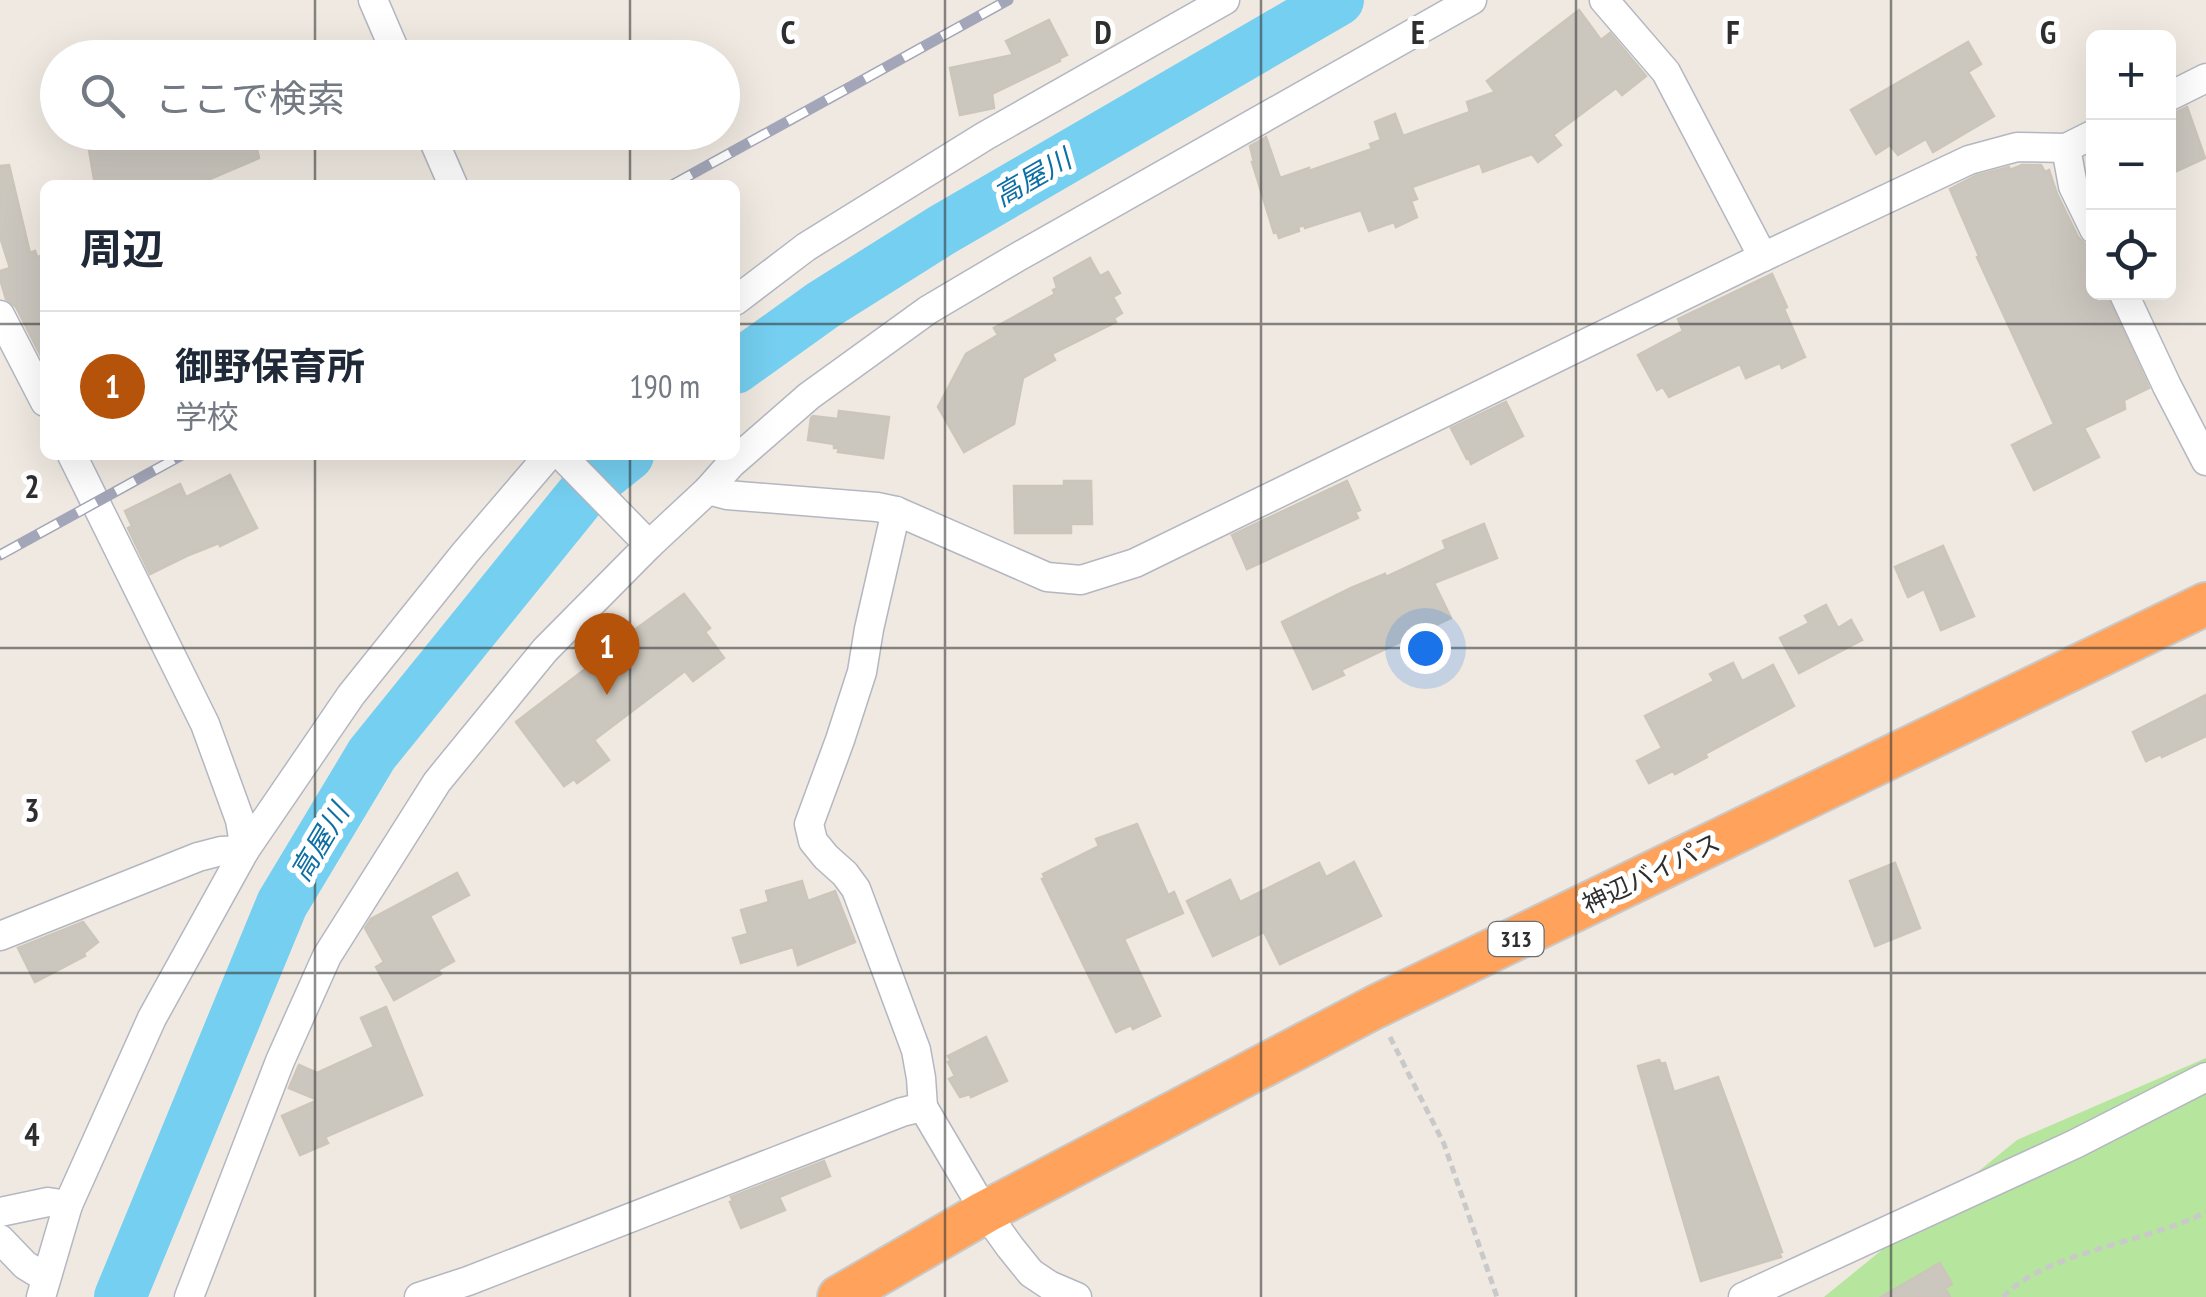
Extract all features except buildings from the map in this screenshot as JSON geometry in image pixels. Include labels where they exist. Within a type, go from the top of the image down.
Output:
[{"type":"highway","name":"神辺バイパス","points":[[839,1297],[985,1212],[1374,1007],[2206,604]]},
{"type":"street","points":[[373,0],[390,40]]},
{"type":"street","points":[[740,297],[806,247],[985,136],[1225,0]]},
{"type":"street","points":[[740,456],[809,396],[928,310],[1472,0]]},
{"type":"street","points":[[1604,0],[1666,72],[1763,257]]},
{"type":"street","points":[[2176,93],[2206,78]]},
{"type":"street","points":[[708,490],[896,511],[1047,577],[1081,580],[1134,563],[1969,160],[2017,146],[2066,148],[2086,138]]},
{"type":"street","points":[[2066,148],[2073,186],[2086,213]]},
{"type":"street","points":[[437,150],[450,180]]},
{"type":"street","points":[[2127,300],[2206,461]]},
{"type":"street","points":[[0,315],[40,392]]},
{"type":"street","points":[[74,460],[205,724],[240,820],[245,850]]},
{"type":"street","points":[[43,1287],[68,1205],[152,1018],[245,850],[352,695],[464,553],[554,460]]},
{"type":"street","points":[[562,460],[645,541]]},
{"type":"street","points":[[189,1297],[280,1061],[327,956],[437,782],[546,650],[645,541],[708,490],[736,460]]},
{"type":"street","points":[[896,511],[862,672],[809,824],[813,842],[856,889],[916,1050],[923,1107],[985,1212],[1032,1272],[1049,1285],[1077,1297]]},
{"type":"street","points":[[0,936],[198,857],[220,850],[245,850]]},
{"type":"street","points":[[1743,1297],[2075,1144],[2206,1077]]},
{"type":"street","points":[[418,1297],[923,1107]]},
{"type":"street","points":[[0,1212],[48,1202],[68,1205]]},
{"type":"street","points":[[0,1239],[43,1287]]},
{"type":"path","points":[[1374,1007],[1444,1144],[1497,1297]]},
{"type":"path","points":[[2002,1297],[2016,1282],[2053,1264],[2183,1224],[2206,1212]]},
{"type":"green space","points":[[2206,1058],[2206,1297],[1824,1297],[2017,1140]]},
{"type":"waterway","name":"高屋川","points":[[740,364],[823,305],[942,230],[1338,0]]},
{"type":"waterway","name":"高屋川","points":[[120,1297],[282,904],[372,754],[588,487],[622,460]]},
{"type":"railway","points":[[740,148],[1008,0]]},
{"type":"railway","points":[[681,180],[736,150]]},
{"type":"railway","points":[[0,555],[173,460]]},
{"type":"place","name":"御野保育所","points":[[607,695]]}]
